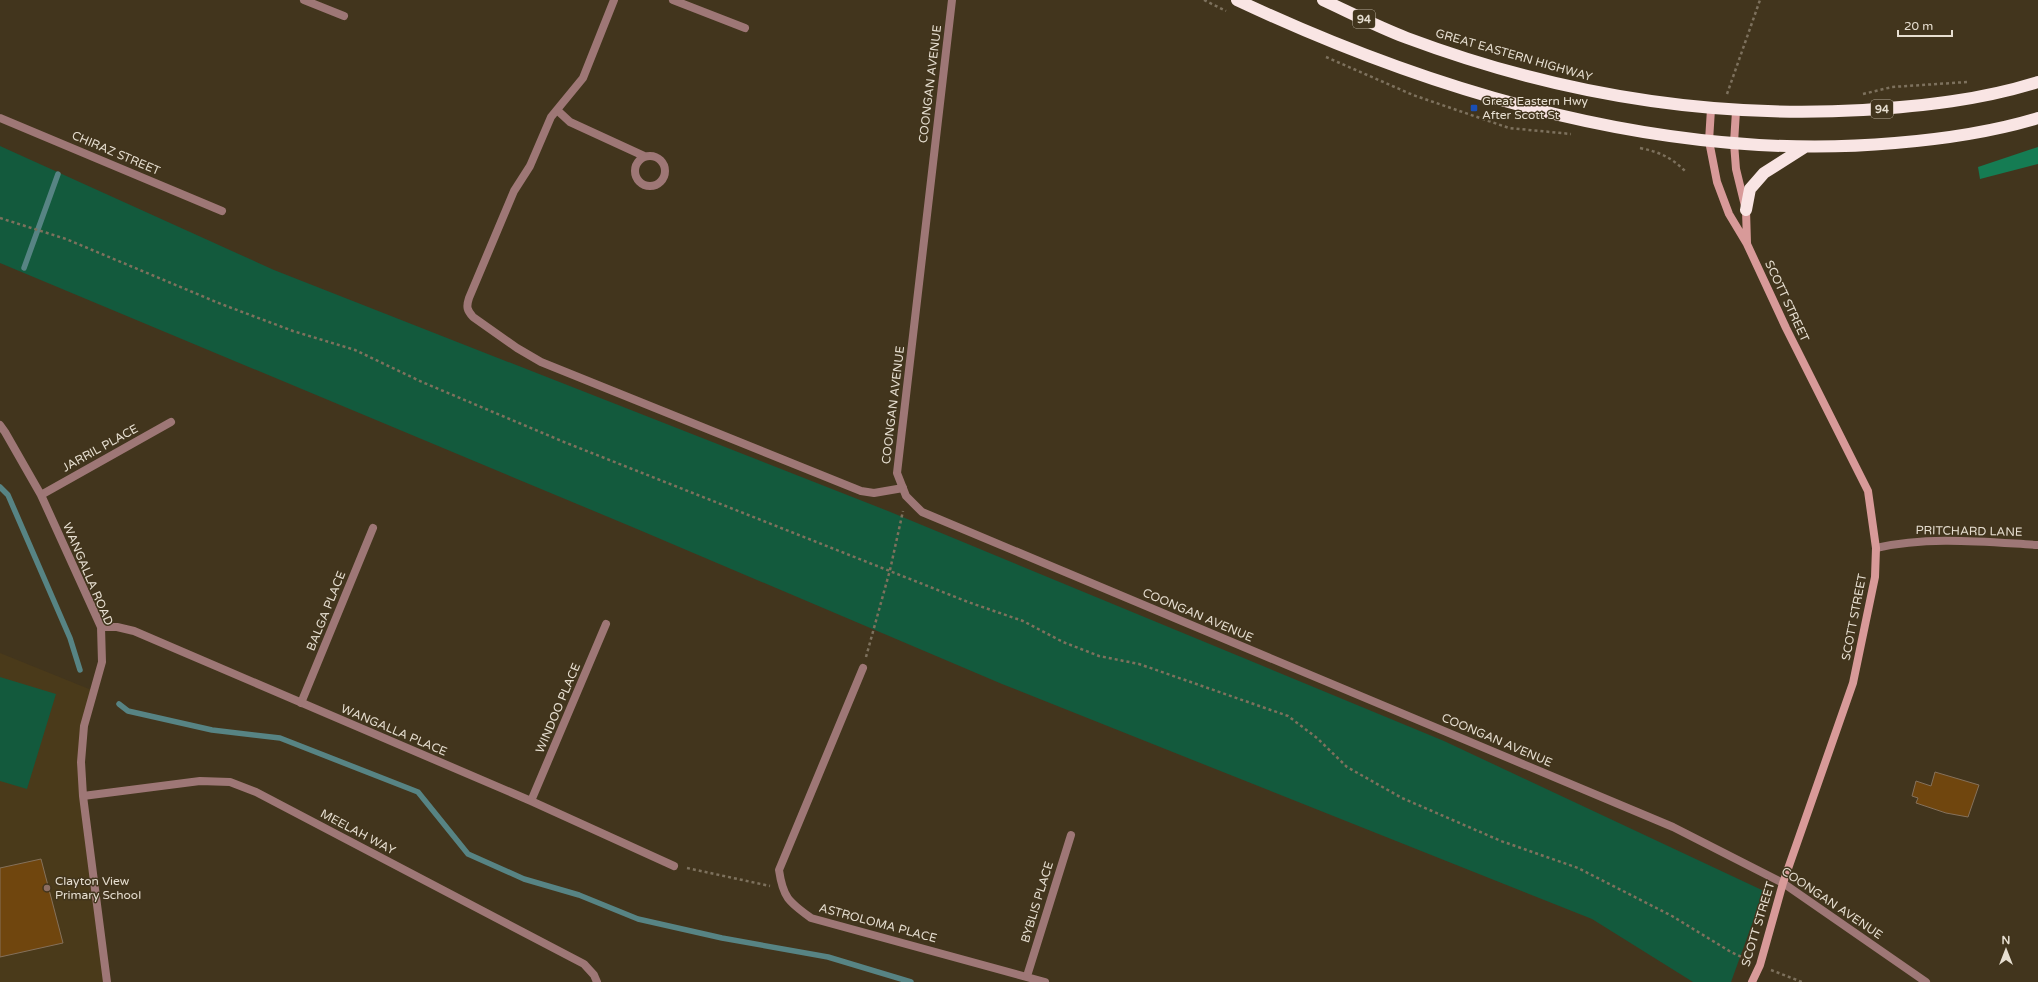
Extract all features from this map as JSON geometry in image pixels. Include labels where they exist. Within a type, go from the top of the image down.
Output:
[{"type":"highway","points":[[1237,0],[1295,27],[1423,76],[1562,116],[1640,132],[1709,141],[1805,147],[1872,145],[1922,141],[1979,132],[2038,118]]},
{"type":"highway","name":"GREAT EASTERN HIGHWAY","points":[[1323,0],[1405,38],[1456,55],[1591,92],[1653,102],[1736,111],[1824,112],[1923,106],[1970,99],[2038,82]]},
{"type":"highway","points":[[1746,210],[1750,189],[1764,173],[1805,147]]},
{"type":"main road","name":"SCOTT STREET","points":[[1712,108],[1709,141],[1719,188],[1729,214],[1747,244],[1786,328],[1868,491],[1876,548],[1875,577],[1853,683],[1783,883],[1760,965],[1752,982]]},
{"type":"main road","name":"SCOTT STREET","points":[[1736,111],[1734,143],[1736,169],[1746,210],[1747,244]]},
{"type":"street","points":[[304,0],[344,16]]},
{"type":"street","points":[[614,0],[583,78],[548,123],[530,166],[514,191],[469,298],[467,305],[468,311],[473,318],[517,348],[541,362],[848,487],[874,493],[903,488]]},
{"type":"street","points":[[673,0],[745,28]]},
{"type":"street","name":"COONGAN AVENUE","points":[[952,0],[897,473],[906,496],[922,512],[1673,827],[1783,883],[1926,982]]},
{"type":"street","points":[[557,110],[570,122],[644,156]]},
{"type":"street","name":"CHIRAZ STREET","points":[[0,118],[222,211]]},
{"type":"street","name":"JARRIL PLACE","points":[[41,495],[171,422]]},
{"type":"street","name":"WANGALLA ROAD","points":[[0,425],[6,432],[41,495],[101,627],[102,662],[84,726],[81,762],[107,982]]},
{"type":"street","name":"BALGA PLACE","points":[[301,703],[373,528]]},
{"type":"street","name":"PRITCHARD LANE","points":[[1876,548],[1900,542],[1934,540],[2038,545]]},
{"type":"street","name":"WINDOO PLACE","points":[[531,801],[606,624]]},
{"type":"street","name":"WANGALLA PLACE","points":[[101,627],[117,627],[134,631],[531,801],[674,866]]},
{"type":"street","name":"ASTROLOMA PLACE","points":[[863,668],[779,870],[782,888],[792,904],[812,918],[1045,982]]},
{"type":"street","name":"MEELAH WAY","points":[[84,796],[200,781],[230,782],[256,792],[584,964],[594,975],[597,982]]},
{"type":"street","name":"BYBLIS PLACE","points":[[1027,976],[1071,835]]},
{"type":"path","points":[[1731,98],[1726,98],[1760,0]]},
{"type":"path","points":[[1859,95],[1892,87],[1973,81]]},
{"type":"path","points":[[0,218],[42,230],[222,304],[293,331],[355,350],[422,382],[564,442],[1023,622],[1063,642],[1099,656],[1139,664],[1288,716],[1317,738],[1347,767],[1402,798],[1501,841],[1578,868],[1672,916],[1731,952],[1802,982]]},
{"type":"path","points":[[863,668],[890,570],[906,496]]},
{"type":"path","points":[[674,866],[782,888]]},
{"type":"shaded area","name":"Clayton View Primary School","points":[[0,653],[94,691],[81,762],[104,982],[0,982]]},
{"type":"green space","points":[[0,146],[274,270],[888,511],[1444,741],[1764,891],[1731,982],[1693,982],[1592,919],[1002,684],[637,529],[0,263]]},
{"type":"green space","points":[[2038,147],[2038,164],[1980,179],[1978,167]]},
{"type":"green space","points":[[0,677],[56,694],[27,789],[0,781]]},
{"type":"building","points":[[1935,772],[1979,785],[1968,817],[1946,813],[1916,803],[1918,798],[1912,796],[1916,781],[1931,786]]},
{"type":"building","points":[[41,859],[63,943],[0,957],[0,868]]},
{"type":"waterway","points":[[24,268],[58,174]]},
{"type":"waterway","points":[[0,487],[8,495],[70,638],[80,670]]},
{"type":"waterway","points":[[119,704],[128,711],[212,730],[280,738],[418,792],[468,854],[524,879],[579,895],[638,919],[722,938],[828,957],[911,982]]},
{"type":"place","name":"Great Eastern Hwy After Scott St","points":[[1474,108]]},
{"type":"place","name":"Clayton View Primary School","points":[[47,888]]}]
